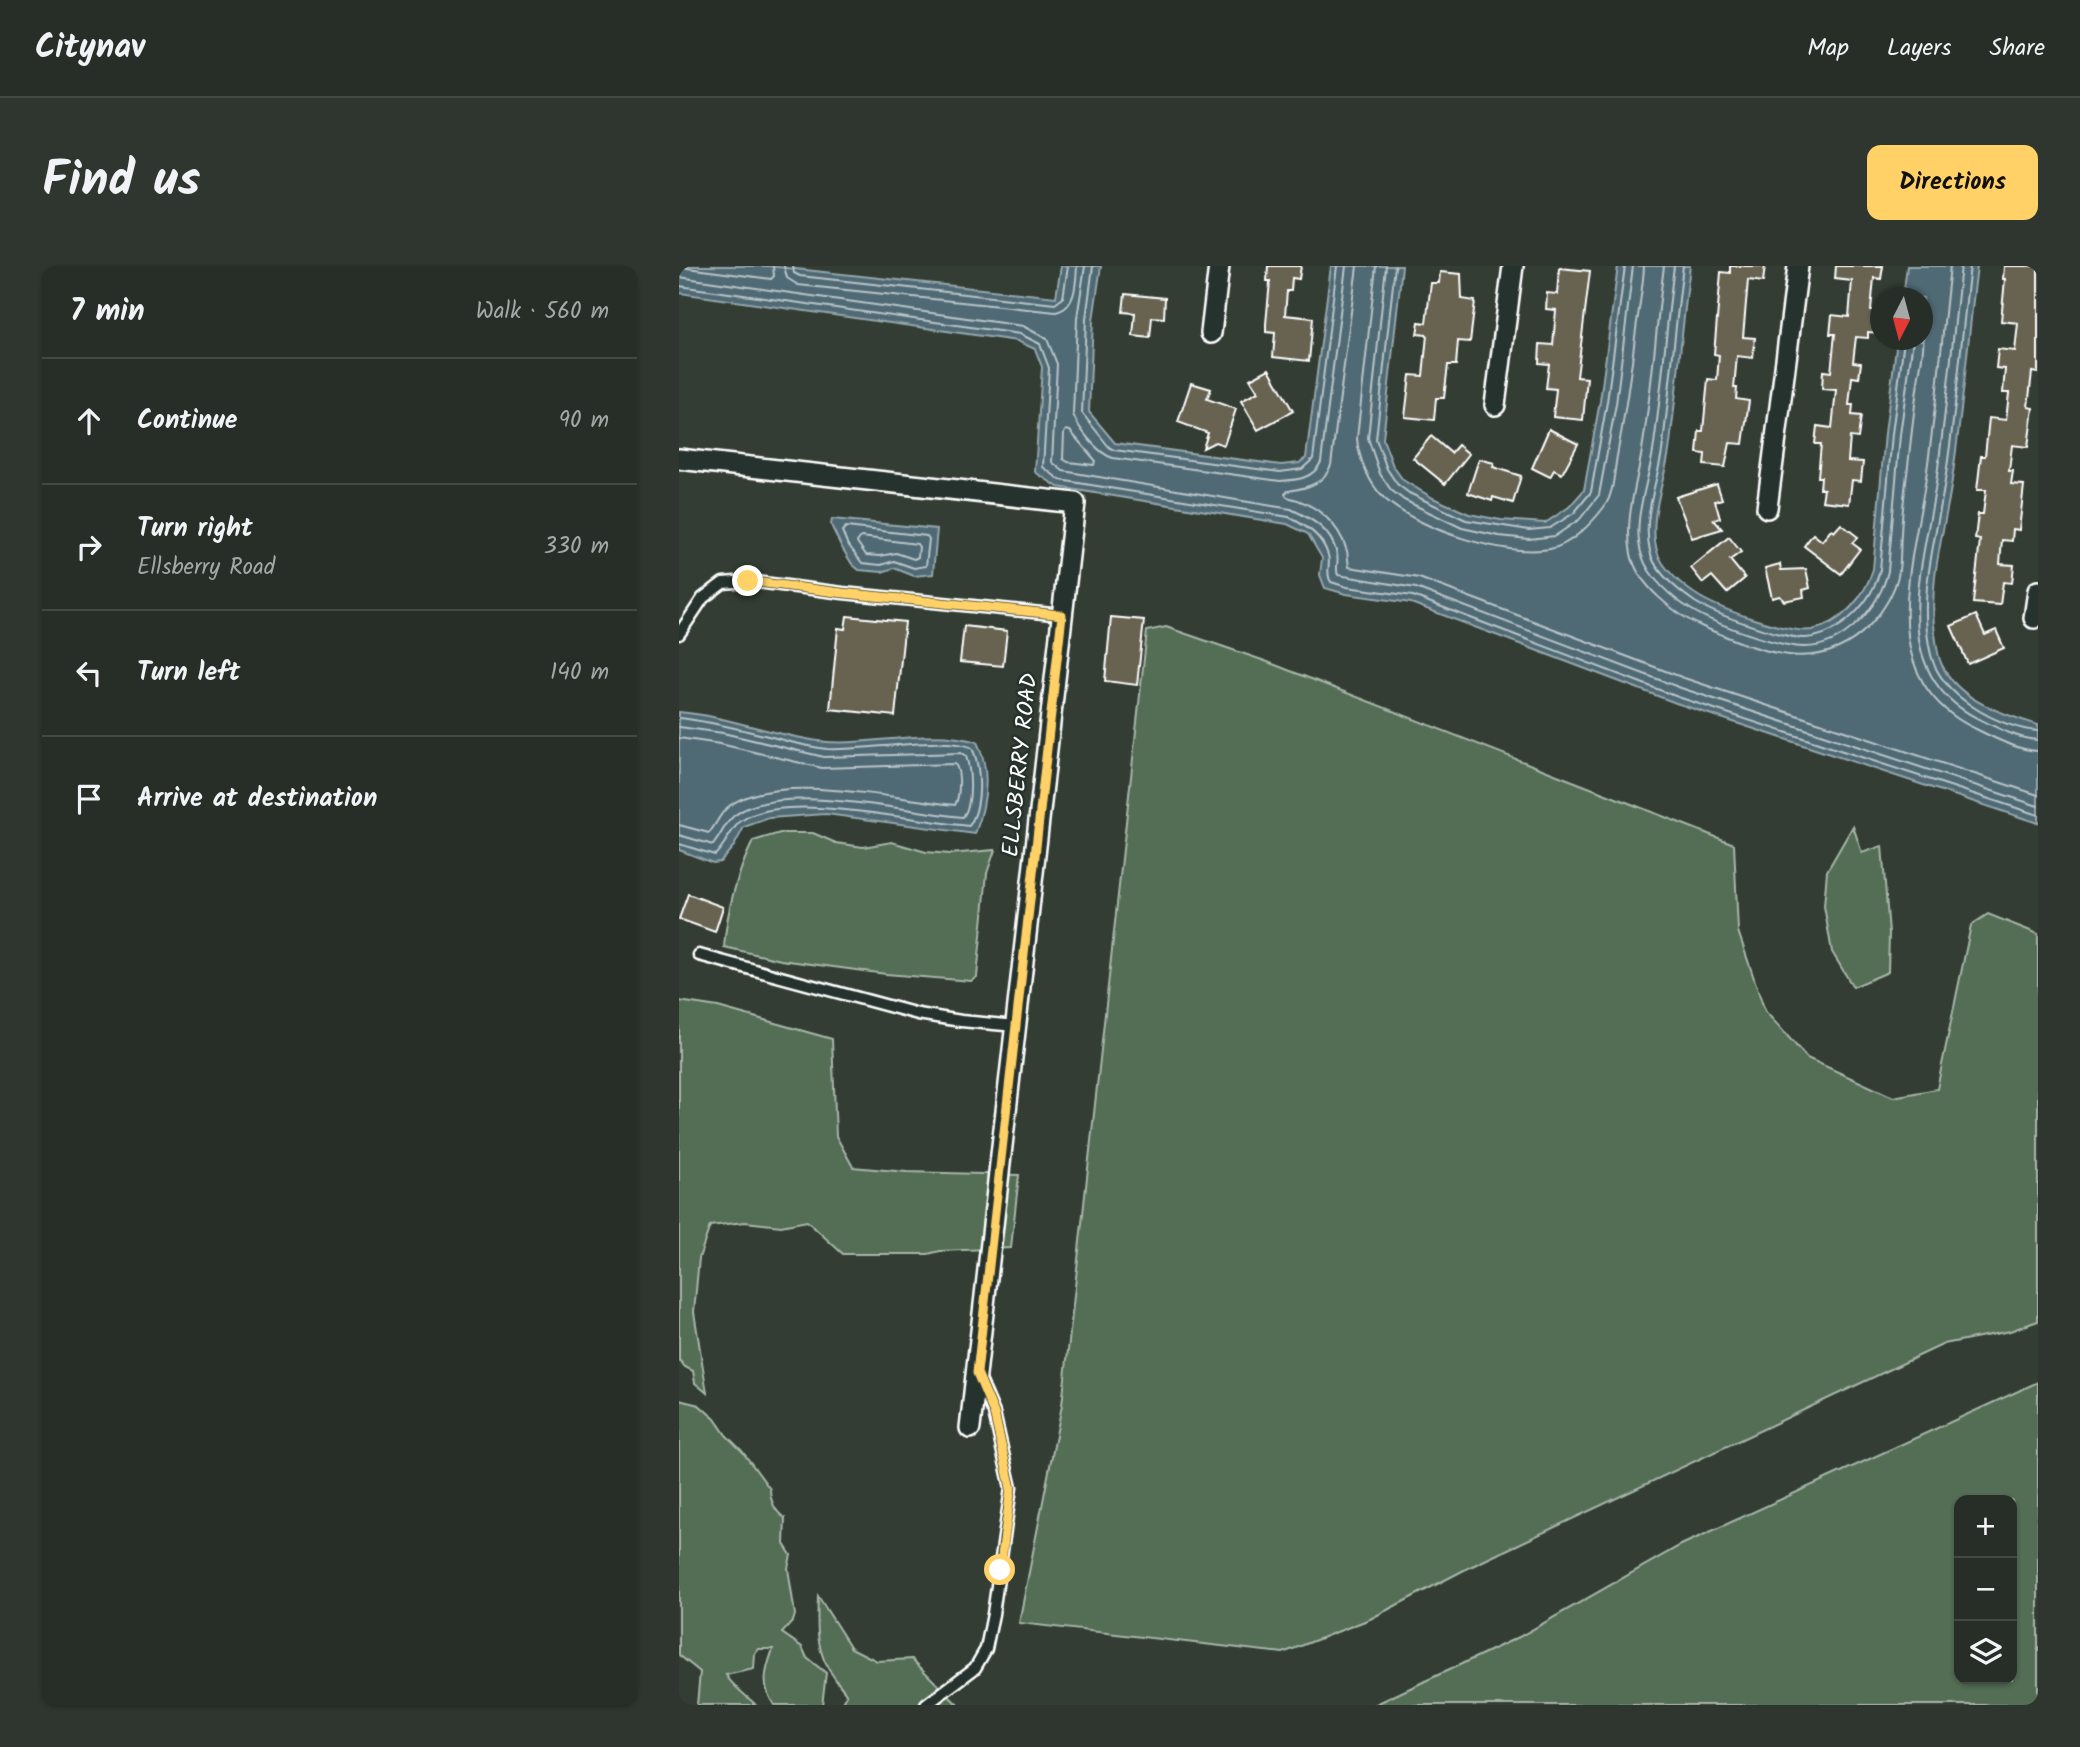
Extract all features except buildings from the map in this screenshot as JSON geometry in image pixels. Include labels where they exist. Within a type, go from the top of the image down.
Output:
[{"type":"street","points":[[1211,333],[1219,266]]},
{"type":"street","points":[[1495,405],[1513,266]]},
{"type":"street","points":[[1767,508],[1798,266]]},
{"type":"street","name":"ELLSBERRY ROAD","points":[[679,459],[1075,503],[970,1428]]},
{"type":"street","points":[[2034,618],[2038,590]]},
{"type":"lane","points":[[679,634],[703,598],[723,583],[748,581],[1062,615]]},
{"type":"lane","points":[[699,955],[918,1013],[961,1021],[1016,1026]]},
{"type":"lane","points":[[926,1705],[975,1668],[986,1649],[1000,1570],[1011,1488],[994,1413],[977,1373]]},
{"type":"green space","points":[[1166,627],[1265,661],[1734,844],[1738,931],[1765,1011],[1807,1058],[1893,1097],[1937,1089],[1971,925],[1988,914],[2038,934],[2038,1321],[2010,1331],[1944,1344],[1468,1568],[1370,1619],[1283,1653],[1019,1623],[1062,1405],[1147,631]]},
{"type":"green space","points":[[1853,826],[1862,853],[1882,846],[1889,933],[1888,972],[1853,987],[1832,952],[1824,906],[1827,871]]},
{"type":"green space","points":[[780,833],[813,833],[836,843],[863,847],[892,842],[926,852],[950,854],[995,850],[987,873],[977,977],[971,981],[886,974],[781,960],[724,947],[734,892],[753,841]]},
{"type":"green space","points":[[679,1001],[718,1007],[832,1039],[836,1136],[853,1167],[907,1172],[1019,1175],[1011,1248],[940,1251],[928,1254],[843,1254],[807,1221],[781,1226],[745,1222],[710,1226],[699,1258],[694,1312],[707,1393],[695,1383],[693,1371],[679,1360]]},
{"type":"green space","points":[[2038,1382],[2038,1705],[1374,1705],[1519,1637],[1681,1545]]},
{"type":"green space","points":[[679,1400],[699,1405],[715,1419],[770,1489],[774,1505],[785,1518],[784,1544],[791,1555],[788,1568],[795,1615],[782,1633],[802,1647],[807,1658],[826,1673],[822,1705],[774,1705],[766,1684],[773,1649],[759,1649],[755,1654],[754,1669],[726,1675],[756,1705],[697,1705],[700,1672],[679,1655]]},
{"type":"green space","points":[[818,1596],[851,1648],[877,1661],[912,1659],[958,1705],[842,1705],[847,1695],[828,1668],[820,1648]]},
{"type":"water","points":[[679,266],[768,266],[1056,297],[1061,266],[1101,266],[1093,320],[1089,412],[1115,443],[1281,465],[1299,463],[1306,458],[1331,266],[1402,266],[1383,439],[1393,466],[1403,480],[1433,498],[1469,514],[1501,520],[1545,523],[1569,507],[1584,490],[1600,401],[1618,266],[1690,266],[1669,451],[1654,527],[1657,551],[1669,571],[1700,597],[1755,620],[1788,628],[1812,630],[1833,622],[1850,608],[1864,590],[1873,569],[1896,350],[1933,350],[1933,287],[1904,287],[1907,266],[1977,266],[1955,460],[1937,560],[1933,597],[1935,634],[1942,665],[1959,688],[1983,704],[2038,725],[2038,823],[1676,703],[1411,603],[1346,594],[1325,588],[1320,575],[1322,558],[1308,534],[1287,524],[1058,487],[1035,472],[1042,367],[1035,349],[1017,341],[679,293]]},
{"type":"water","points":[[832,519],[937,529],[933,574],[914,576],[894,568],[882,572],[859,570],[841,546],[831,525]]},
{"type":"water","points":[[679,712],[827,742],[940,736],[977,742],[984,765],[985,788],[975,834],[826,814],[769,818],[744,827],[734,846],[720,862],[713,863],[679,850]]},
{"type":"route","points":[[748,581],[1062,615],[977,1373],[994,1413],[1011,1488],[1000,1570]]}]
